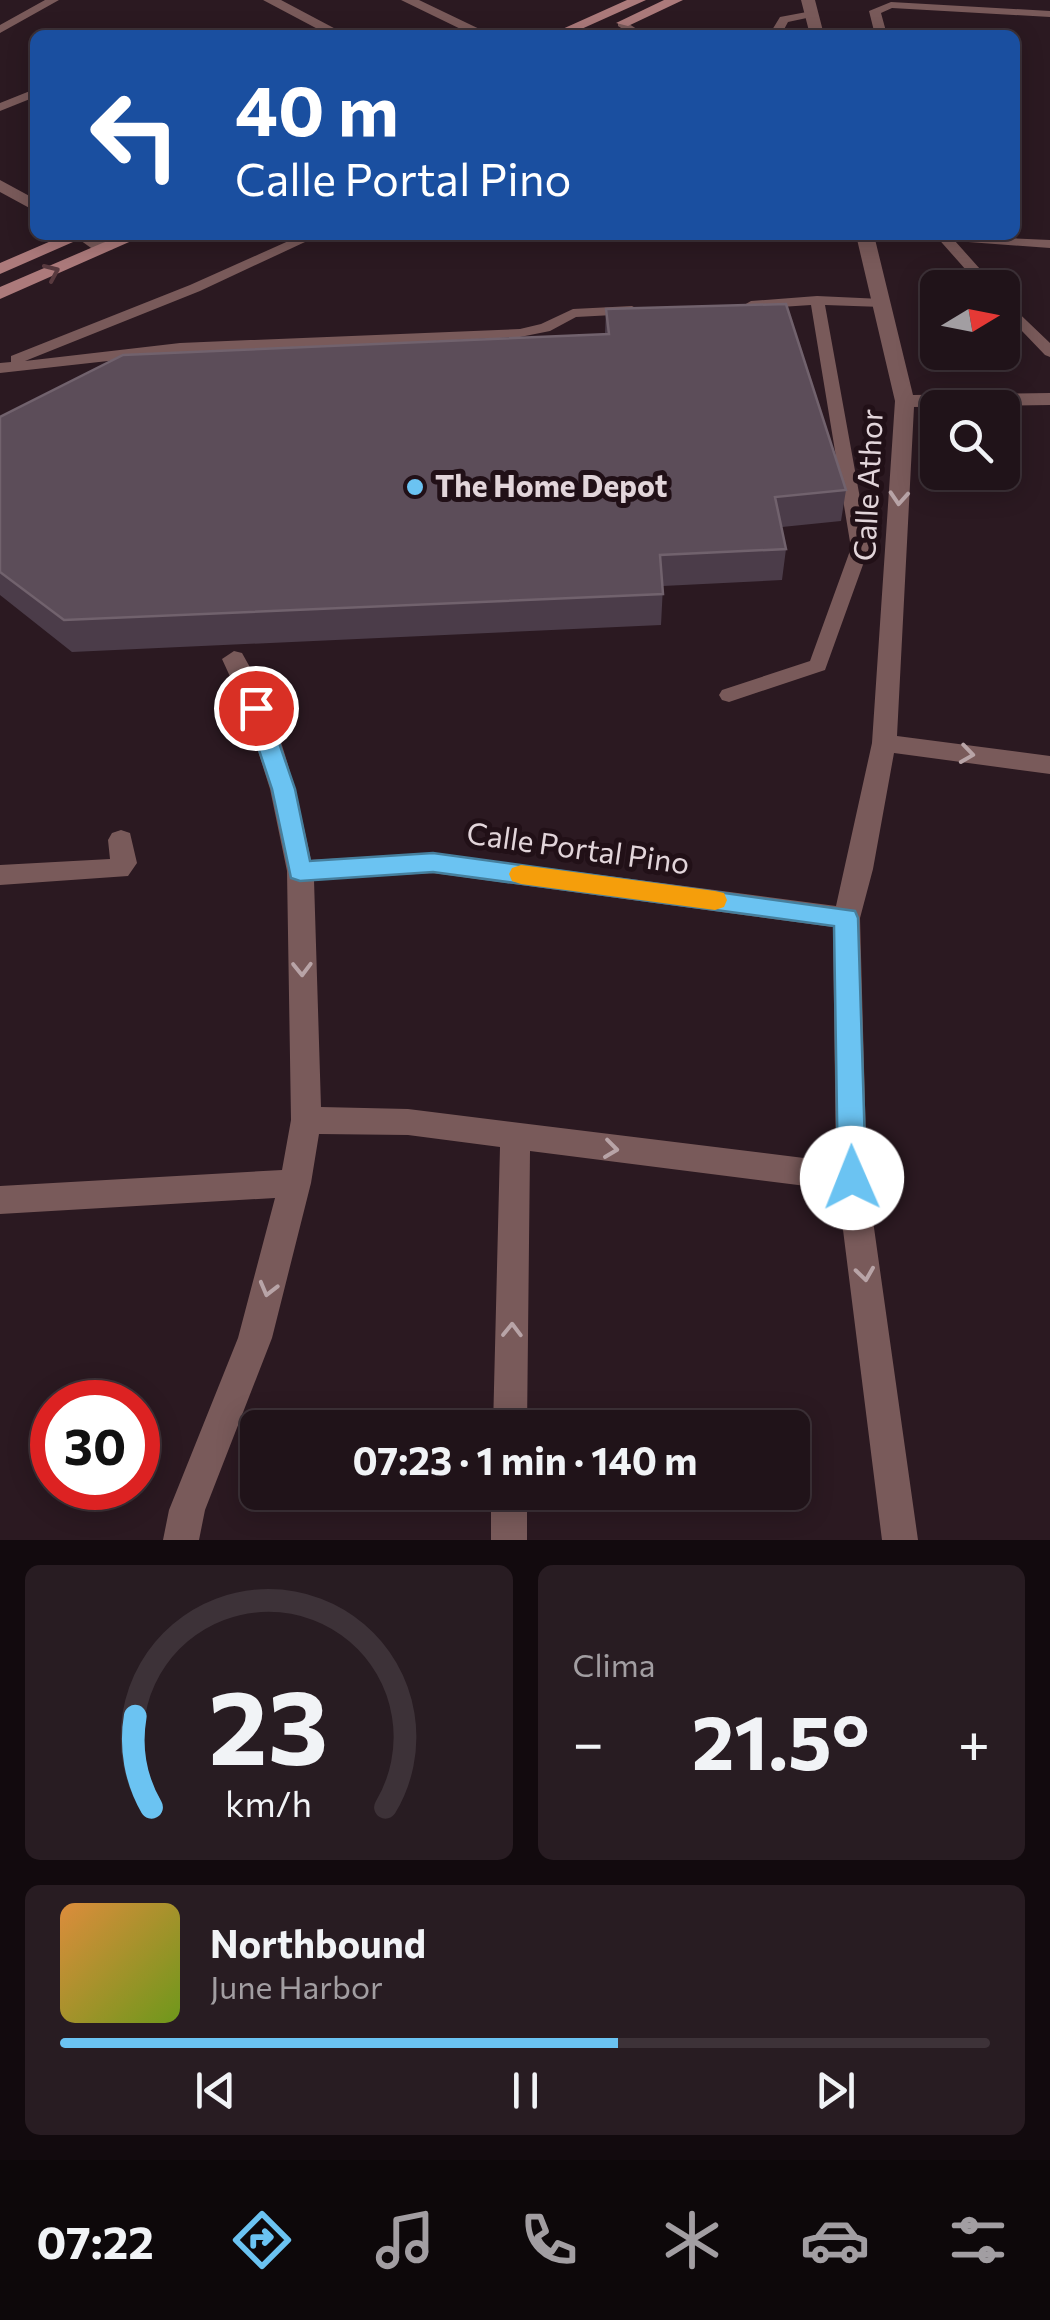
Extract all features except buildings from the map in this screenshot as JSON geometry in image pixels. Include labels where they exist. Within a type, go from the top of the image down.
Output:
[{"type":"main road","points":[[608,30],[676,0]]},
{"type":"main road","points":[[568,30],[636,1]]},
{"type":"main road","points":[[0,269],[69,240]]},
{"type":"main road","points":[[0,294],[125,240]]},
{"type":"street","points":[[270,0],[330,30]]},
{"type":"street","points":[[408,0],[475,30]]},
{"type":"street","points":[[0,185],[30,203]]},
{"type":"street","points":[[89,240],[104,249]]},
{"type":"street","name":"Calle Athor","points":[[867,240],[905,400],[884,744],[860,870],[846,918],[852,1178],[900,1540]]},
{"type":"street","points":[[905,400],[1050,399]]},
{"type":"street","points":[[181,1540],[187,1510],[255,1338],[295,1183],[306,1120],[300,871],[283,789],[256,708],[234,659]]},
{"type":"street","points":[[884,744],[1050,766]]},
{"type":"street","points":[[0,875],[119,869],[124,863],[122,840]]},
{"type":"street","name":"Calle Portal Pino","points":[[300,871],[433,862],[846,918]]},
{"type":"street","points":[[306,1120],[408,1122],[852,1178]]},
{"type":"street","points":[[510,1410],[514,1137]]},
{"type":"street","points":[[0,1200],[295,1183]]},
{"type":"street","points":[[508,1540],[509,1510]]},
{"type":"lane","points":[[0,30],[53,0]]},
{"type":"lane","points":[[880,30],[873,5],[1041,9]]},
{"type":"lane","points":[[778,30],[784,18],[810,7]]},
{"type":"lane","points":[[622,24],[632,30]]},
{"type":"lane","points":[[0,107],[30,96]]},
{"type":"lane","points":[[0,366],[195,288],[302,240]]},
{"type":"lane","points":[[947,240],[974,270]]},
{"type":"lane","points":[[1002,240],[1050,244]]},
{"type":"lane","points":[[730,695],[818,664],[860,548],[817,300]]},
{"type":"lane","points":[[730,306],[817,300],[882,302]]},
{"type":"lane","points":[[0,366],[180,348],[520,334],[545,328],[572,313],[658,310]]},
{"type":"lane","points":[[1020,320],[1050,352]]},
{"type":"slow traffic","points":[[521,874],[715,900]]},
{"type":"place","name":"The Home Depot","points":[[415,487]]},
{"type":"route","points":[[256,708],[283,789],[300,871],[433,862],[846,918],[852,1178]]}]
